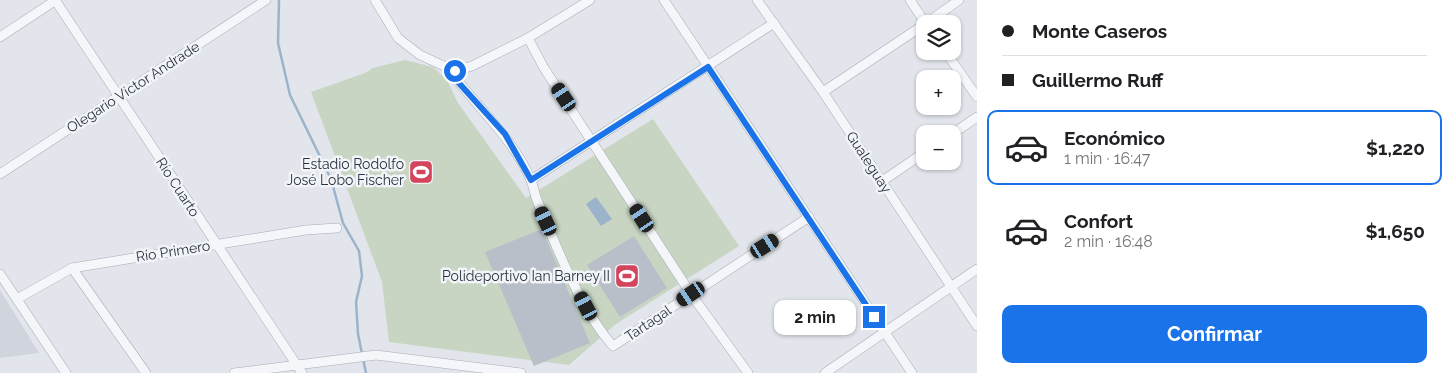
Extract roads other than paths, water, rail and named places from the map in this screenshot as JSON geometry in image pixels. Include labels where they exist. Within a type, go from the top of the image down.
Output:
[{"type":"street","name":"Río Cuarto","points":[[55,0],[300,369]]},
{"type":"street","points":[[0,37],[55,0]]},
{"type":"street","name":"Olegario Víctor Andrade","points":[[0,174],[266,0]]},
{"type":"street","points":[[375,0],[398,38],[420,55],[455,71],[464,88],[505,134],[531,180],[593,142],[774,23]]},
{"type":"street","points":[[455,71],[472,66],[528,38],[590,0]]},
{"type":"street","points":[[664,0],[912,373]]},
{"type":"street","name":"Gualeguay","points":[[757,0],[823,92],[977,326]]},
{"type":"street","points":[[910,0],[920,15]]},
{"type":"street","points":[[938,15],[959,0]]},
{"type":"street","points":[[823,92],[916,31]]},
{"type":"street","points":[[528,38],[544,68],[691,294],[748,373]]},
{"type":"street","points":[[951,60],[977,97]]},
{"type":"street","points":[[961,128],[977,117]]},
{"type":"street","points":[[881,182],[916,158]]},
{"type":"street","name":"Tartagal","points":[[531,180],[538,204],[579,292],[601,332],[613,346],[809,217]]},
{"type":"street","name":"Río Primero","points":[[17,299],[72,268],[306,230],[337,228]]},
{"type":"street","points":[[72,268],[146,373]]},
{"type":"street","points":[[825,373],[977,269]]},
{"type":"street","points":[[0,274],[66,373]]},
{"type":"street","points":[[234,373],[300,369],[346,358],[376,355],[521,373]]},
{"type":"water","points":[[596,197],[612,219],[601,226],[586,204]]},
{"type":"waterway","points":[[279,0],[278,43],[290,95],[331,179],[343,223],[359,251],[362,276],[356,302],[358,334],[366,373]]},
{"type":"place","name":"Estadio Rodolfo José Lobo Fischer","points":[[421,172]]},
{"type":"place","name":"Polideportivo Ian Barney II","points":[[627,276]]}]
